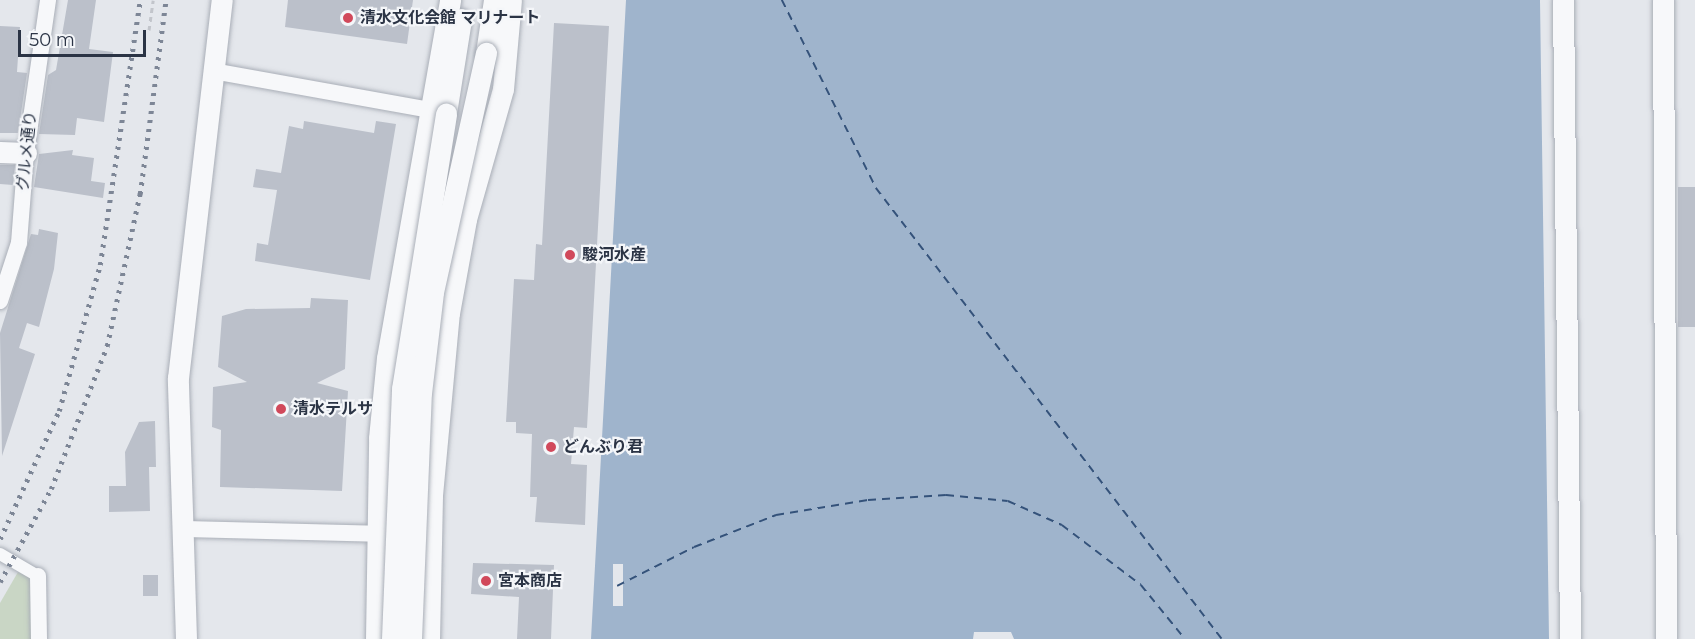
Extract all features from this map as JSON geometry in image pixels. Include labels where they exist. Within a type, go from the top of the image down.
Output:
[{"type":"street","name":"グルメ通り","points":[[0,301],[19,243],[26,153],[48,0]]},
{"type":"street","points":[[186,639],[178,378],[222,0]]},
{"type":"street","points":[[392,639],[402,389],[450,0]]},
{"type":"street","points":[[376,639],[377,533],[387,358],[437,112],[464,0]]},
{"type":"street","points":[[411,639],[421,393],[433,292],[486,53],[494,0]]},
{"type":"street","points":[[429,639],[431,536],[449,314],[466,219],[503,89],[512,0]]},
{"type":"street","points":[[1563,0],[1569,639]]},
{"type":"street","points":[[1664,0],[1666,639]]},
{"type":"street","points":[[213,71],[437,112]]},
{"type":"street","points":[[0,152],[26,153]]},
{"type":"street","points":[[183,529],[431,536]]},
{"type":"street","points":[[0,554],[38,576],[39,639]]},
{"type":"path","points":[[149,30],[153,0]]},
{"type":"green space","points":[[18,572],[32,578],[34,639],[0,639],[0,603]]},
{"type":"water","points":[[626,0],[1540,0],[1549,639],[1014,639],[1011,632],[974,632],[973,639],[591,639]]},
{"type":"pier","points":[[613,564],[623,564],[623,606],[613,606]]},
{"type":"building","points":[[68,0],[96,0],[89,49],[113,52],[104,122],[77,118],[75,135],[39,134],[48,75],[56,70]]},
{"type":"building","name":"清水文化会館 マリナート","points":[[288,0],[413,0],[407,44],[285,27]]},
{"type":"building","points":[[554,23],[609,26],[587,428],[574,427],[571,464],[587,465],[585,525],[535,522],[537,497],[530,497],[532,434],[516,433],[516,422],[506,422],[514,279],[534,280],[536,244],[542,245]]},
{"type":"building","points":[[0,26],[20,27],[17,72],[27,73],[18,133],[0,133]]},
{"type":"building","points":[[304,121],[374,133],[376,121],[396,124],[370,280],[255,261],[257,243],[268,245],[277,190],[253,187],[256,169],[281,173],[289,126],[303,129]]},
{"type":"building","points":[[73,150],[72,155],[94,158],[91,181],[105,183],[103,198],[34,187],[39,154]]},
{"type":"building","points":[[0,165],[15,165],[13,185],[0,184]]},
{"type":"building","points":[[1678,187],[1695,187],[1695,327],[1678,327]]},
{"type":"building","points":[[39,229],[58,233],[54,269],[39,327],[27,323],[19,348],[35,354],[2,456],[0,333],[31,234],[38,235]]},
{"type":"building","name":"清水テルサ","points":[[311,298],[348,300],[345,369],[317,383],[348,391],[342,491],[220,487],[221,430],[212,427],[213,387],[247,382],[218,367],[222,316],[246,309],[310,308]]},
{"type":"building","points":[[155,421],[156,467],[149,467],[150,511],[109,512],[109,486],[126,486],[125,452],[139,422]]},
{"type":"building","points":[[473,563],[554,565],[551,639],[517,639],[519,597],[471,594]]},
{"type":"building","points":[[143,575],[158,575],[158,596],[143,596]]},
{"type":"ferry route","points":[[782,0],[876,188],[1222,639]]},
{"type":"ferry route","points":[[617,586],[694,547],[776,515],[868,500],[946,495],[1008,501],[1062,525],[1141,585],[1185,639]]},
{"type":"railway","points":[[0,539],[59,411],[100,265],[140,0]]},
{"type":"railway","points":[[0,582],[51,489],[107,346],[140,194],[166,0]]},
{"type":"place","name":"清水文化会館 マリナート","points":[[348,18]]},
{"type":"place","name":"駿河水産","points":[[570,255]]},
{"type":"place","name":"清水テルサ","points":[[281,409]]},
{"type":"place","name":"どんぶり君","points":[[551,447]]},
{"type":"place","name":"宮本商店","points":[[486,581]]}]
